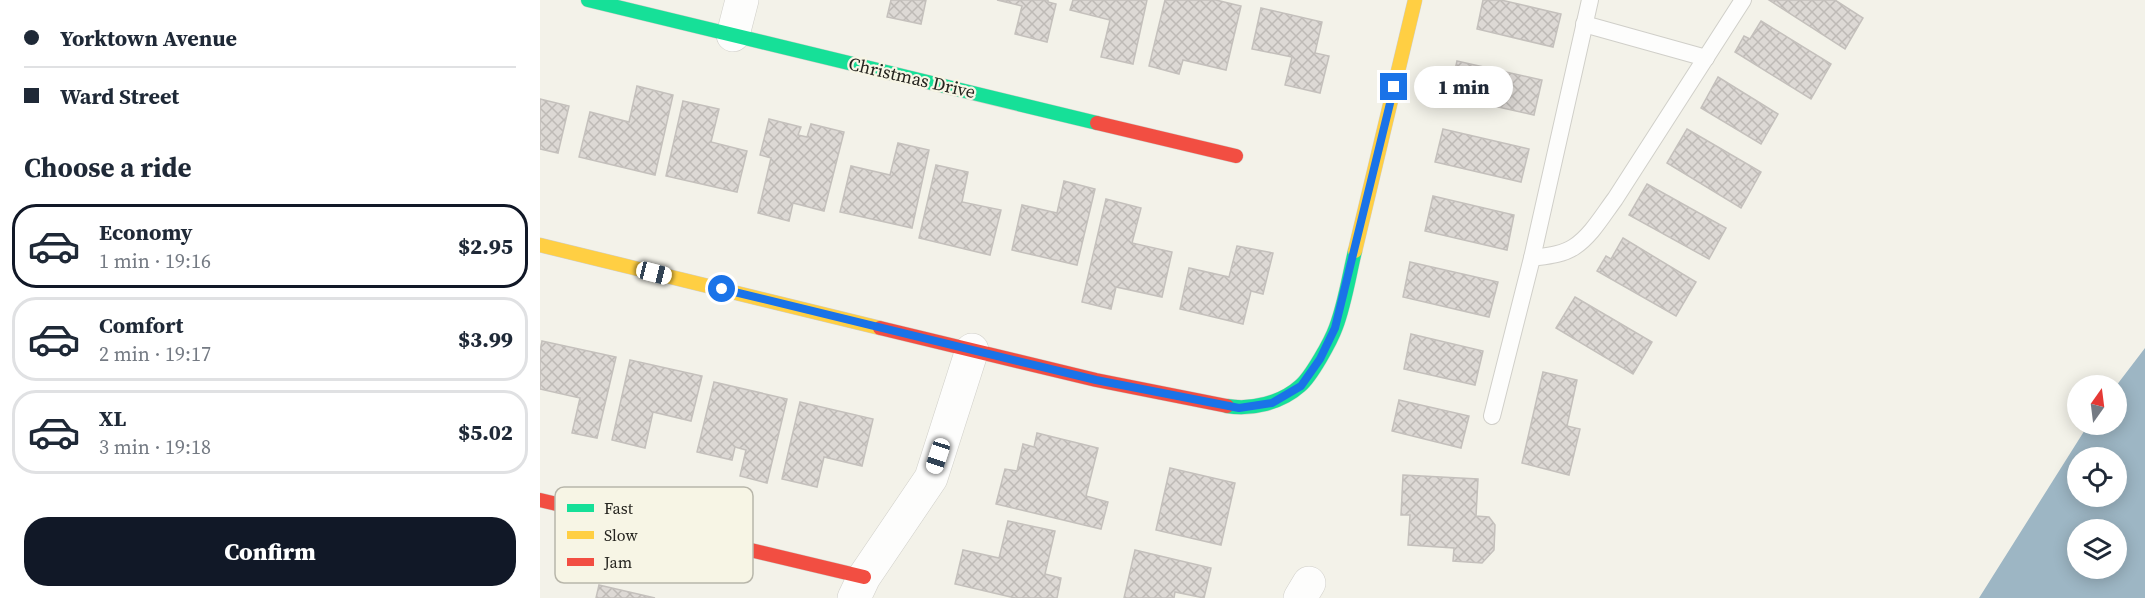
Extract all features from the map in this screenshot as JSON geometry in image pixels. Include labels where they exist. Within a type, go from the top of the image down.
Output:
[{"type":"street","name":"Christmas Drive","points":[[588,0],[1236,156]]},
{"type":"street","points":[[733,35],[741,0]]},
{"type":"street","points":[[540,245],[1096,380],[1239,408],[1272,403],[1301,386],[1320,359],[1335,328],[1415,0]]},
{"type":"street","points":[[753,558],[859,587],[931,478],[972,350]]},
{"type":"street","points":[[540,500],[555,504]]},
{"type":"lane","points":[[1492,416],[1532,258],[1590,0]]},
{"type":"lane","points":[[1532,258],[1558,254],[1574,247],[1592,230],[1615,199],[1743,0]]},
{"type":"lane","points":[[1584,24],[1706,58]]},
{"type":"water","points":[[2145,348],[2145,598],[1979,598],[2067,458],[2067,507],[2127,507],[2127,447],[2074,447],[2082,435],[2127,435],[2127,375],[2124,375]]},
{"type":"building","points":[[891,0],[926,0],[921,24],[887,17]]},
{"type":"building","points":[[997,0],[1048,0],[1056,4],[1047,42],[1015,34],[1022,6]]},
{"type":"building","points":[[1073,0],[1147,0],[1133,64],[1101,57],[1110,20],[1070,10]]},
{"type":"building","points":[[1165,0],[1216,0],[1241,6],[1226,70],[1183,60],[1179,74],[1149,66]]},
{"type":"building","points":[[1483,0],[1501,0],[1561,14],[1553,47],[1477,29]]},
{"type":"building","points":[[1769,0],[1835,0],[1863,18],[1845,49]]},
{"type":"building","points":[[1261,8],[1322,22],[1315,53],[1329,56],[1320,93],[1285,85],[1292,57],[1252,49]]},
{"type":"building","points":[[1761,21],[1831,64],[1811,99],[1735,52],[1744,36],[1750,39]]},
{"type":"building","points":[[1457,61],[1542,80],[1534,115],[1449,96]]},
{"type":"building","points":[[1718,77],[1778,114],[1761,144],[1701,108]]},
{"type":"building","points":[[637,86],[673,95],[655,175],[579,157],[590,112],[629,122]]},
{"type":"building","points":[[540,99],[569,106],[558,153],[540,149]]},
{"type":"building","points":[[683,101],[719,109],[711,142],[747,151],[737,192],[666,176]]},
{"type":"building","points":[[769,119],[801,127],[798,135],[807,137],[811,124],[844,132],[824,211],[793,203],[789,221],[758,213],[771,158],[760,155]]},
{"type":"building","points":[[1443,129],[1529,149],[1521,182],[1435,162]]},
{"type":"building","points":[[1687,129],[1761,172],[1741,208],[1667,163]]},
{"type":"building","points":[[898,143],[929,150],[912,228],[840,212],[851,166],[890,175]]},
{"type":"building","points":[[936,165],[968,172],[962,202],[1001,210],[990,255],[919,238]]},
{"type":"building","points":[[1064,181],[1095,189],[1077,265],[1012,250],[1022,205],[1057,213]]},
{"type":"building","points":[[1647,184],[1726,228],[1709,259],[1629,215]]},
{"type":"building","points":[[1433,196],[1514,215],[1507,250],[1425,231]]},
{"type":"building","points":[[1106,199],[1141,208],[1132,243],[1172,252],[1162,297],[1116,287],[1111,309],[1082,302]]},
{"type":"building","points":[[1623,238],[1696,282],[1676,316],[1597,271],[1606,256],[1611,259]]},
{"type":"building","points":[[1237,246],[1273,253],[1263,294],[1251,291],[1243,324],[1180,309],[1189,268],[1229,277]]},
{"type":"building","points":[[1410,262],[1498,282],[1489,317],[1403,297]]},
{"type":"building","points":[[1575,297],[1652,342],[1633,374],[1556,328]]},
{"type":"building","points":[[1411,334],[1483,351],[1475,385],[1404,369]]},
{"type":"building","points":[[542,341],[616,357],[597,438],[572,433],[580,398],[540,389]]},
{"type":"building","points":[[630,360],[702,376],[691,421],[653,412],[645,448],[612,440]]},
{"type":"building","points":[[1543,372],[1577,380],[1567,426],[1580,429],[1569,475],[1522,463]]},
{"type":"building","points":[[714,382],[787,399],[767,483],[740,476],[746,450],[735,447],[732,460],[697,452]]},
{"type":"building","points":[[1399,400],[1469,416],[1461,448],[1392,431]]},
{"type":"building","points":[[800,402],[873,419],[862,466],[824,457],[817,487],[782,479]]},
{"type":"building","points":[[1037,433],[1098,448],[1086,496],[1108,502],[1101,529],[996,504],[1005,469],[1017,471],[1023,444],[1034,447]]},
{"type":"building","points":[[1170,468],[1235,483],[1221,545],[1156,530]]},
{"type":"building","points":[[1403,475],[1478,479],[1476,516],[1489,517],[1495,525],[1494,550],[1482,563],[1453,561],[1454,548],[1408,545],[1410,515],[1401,515]]},
{"type":"building","points":[[1008,521],[1055,531],[1045,574],[1061,578],[1057,598],[1015,598],[955,584],[963,550],[999,558]]},
{"type":"building","points":[[1135,550],[1211,568],[1204,598],[1175,592],[1174,598],[1124,598]]},
{"type":"building","points":[[599,585],[655,598],[596,598]]},
{"type":"traffic: fast","points":[[588,0],[1097,123]]},
{"type":"traffic: fast","points":[[1227,406],[1256,406],[1275,401],[1292,392],[1310,375],[1336,327],[1355,251]]},
{"type":"traffic: slow","points":[[1355,251],[1415,0]]},
{"type":"traffic: slow","points":[[540,245],[880,328]]},
{"type":"traffic: jam","points":[[1097,123],[1236,156]]},
{"type":"traffic: jam","points":[[880,328],[1096,380],[1227,406]]},
{"type":"traffic: jam","points":[[540,500],[555,504]]},
{"type":"traffic: jam","points":[[753,551],[864,577]]},
{"type":"route","points":[[722,289],[1096,380],[1239,408],[1272,403],[1301,386],[1320,359],[1335,328],[1394,87]]}]
